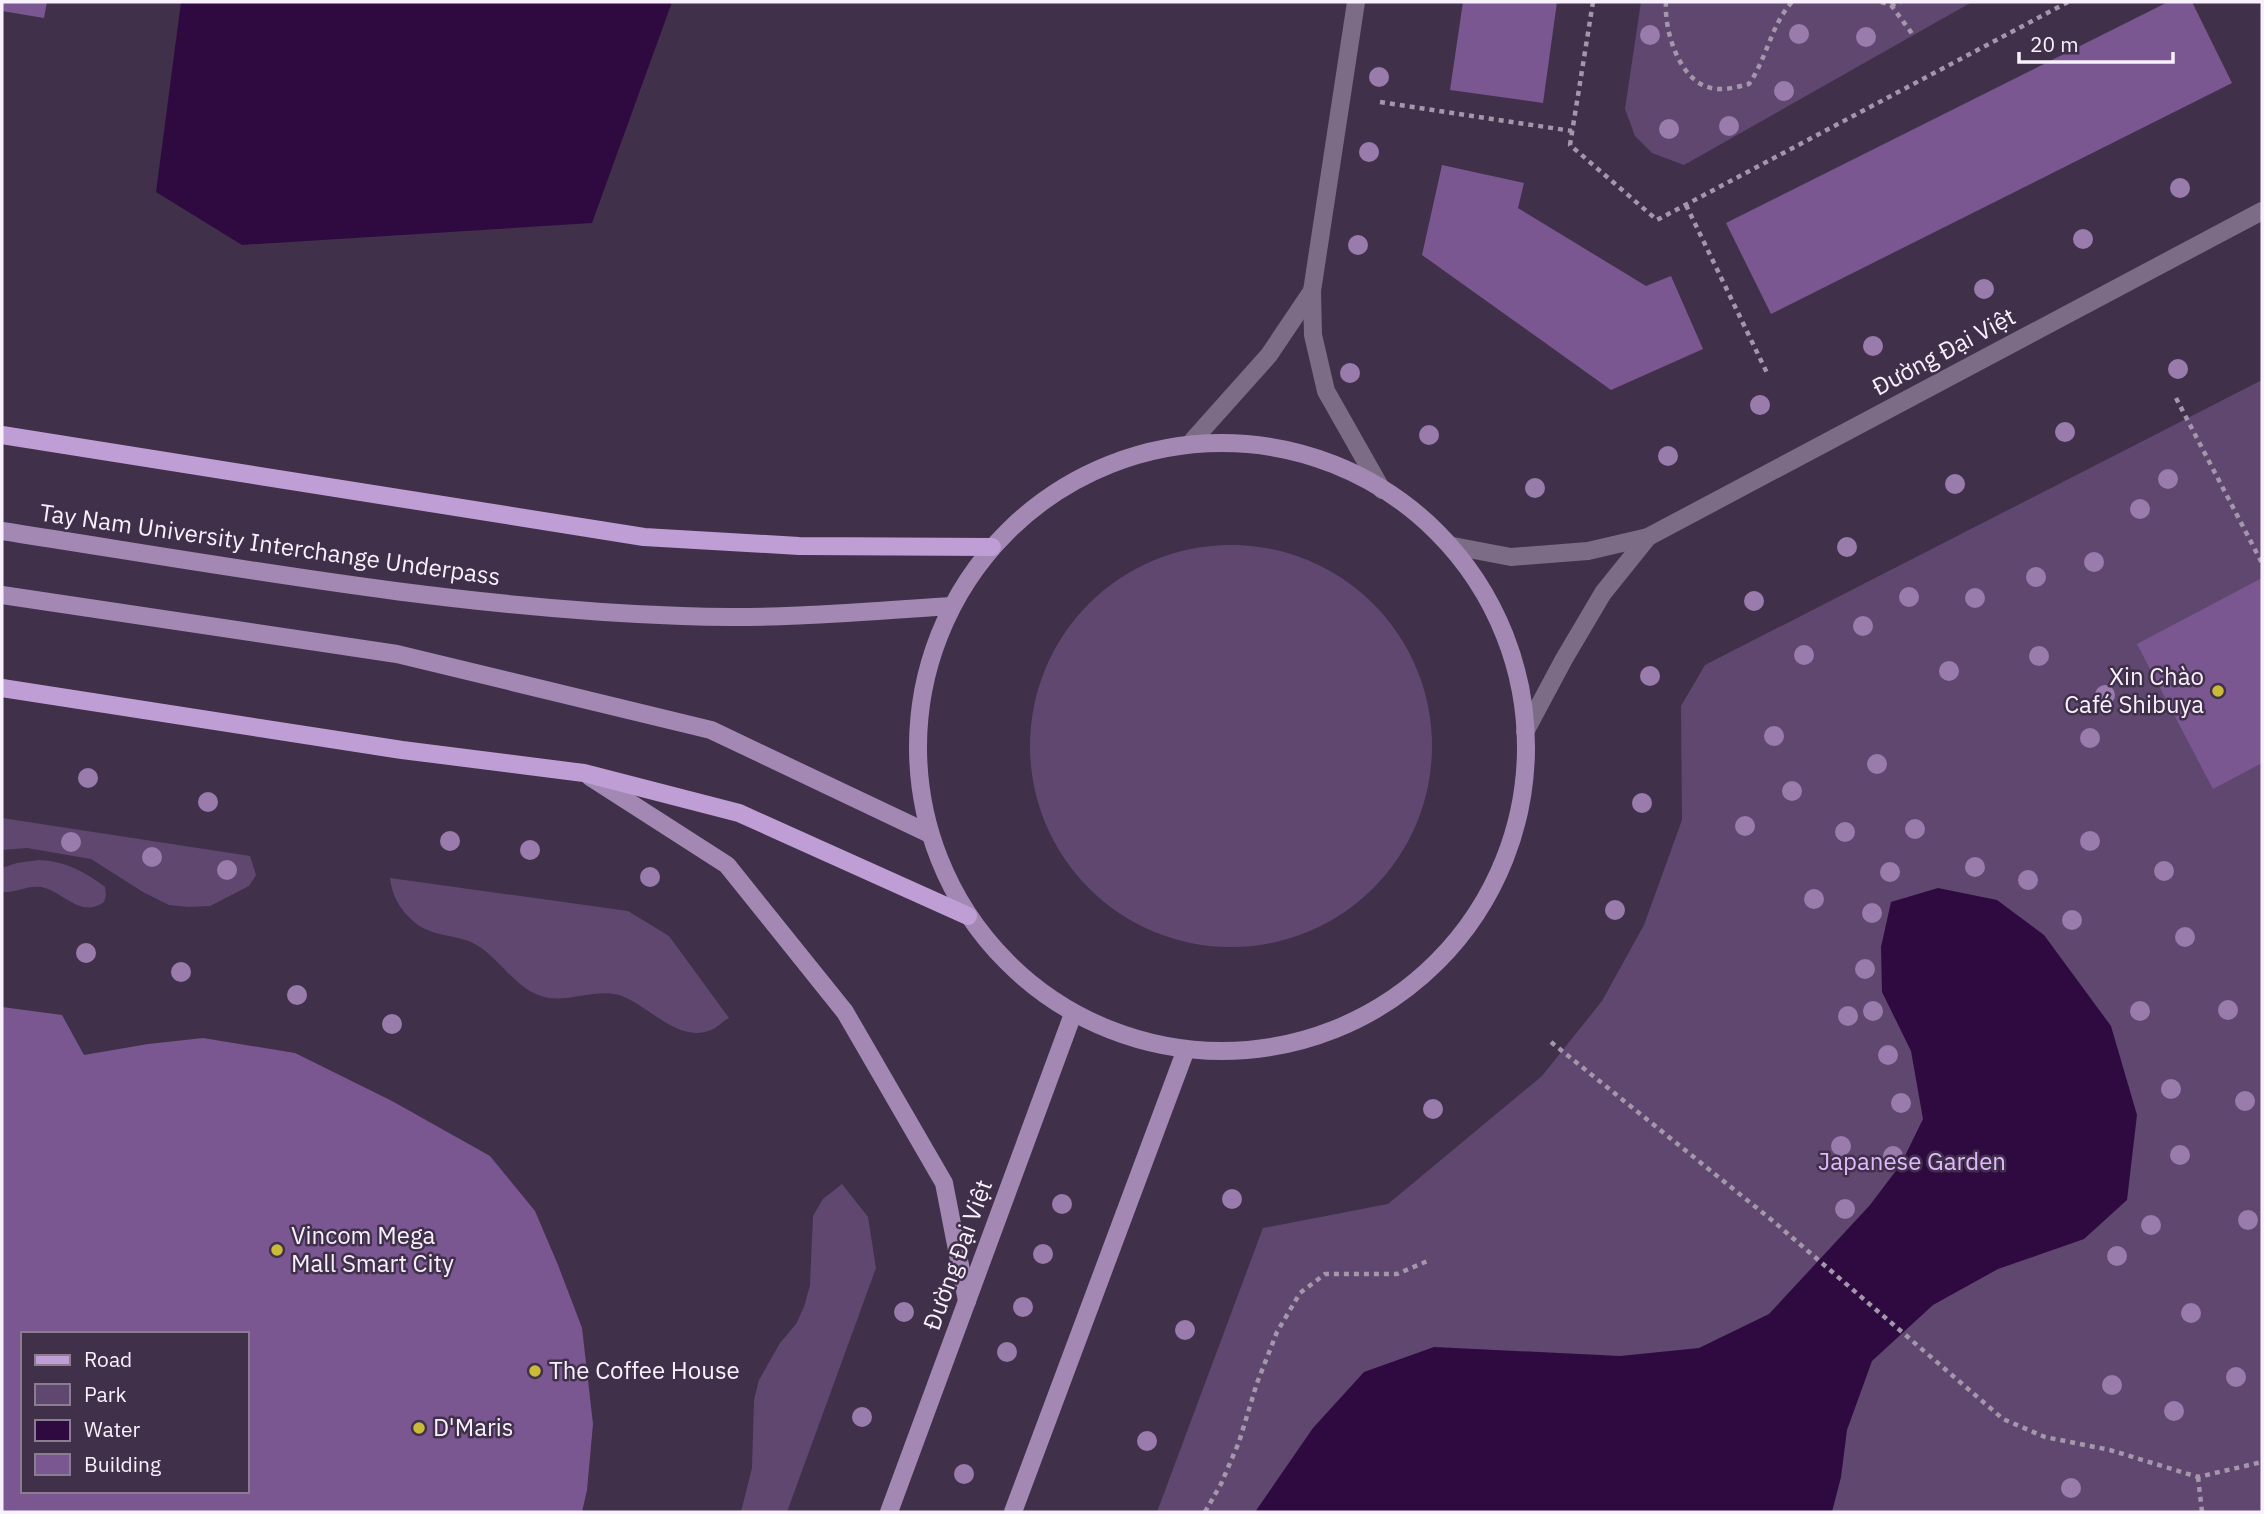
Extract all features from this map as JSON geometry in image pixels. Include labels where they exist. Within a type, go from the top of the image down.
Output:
[{"type":"main road","points":[[2,435],[645,537],[799,546],[992,547]]},
{"type":"main road","points":[[2,688],[402,750],[584,773],[739,813],[968,916]]},
{"type":"street","points":[[1356,2],[1312,291],[1312,335],[1326,391],[1381,490]]},
{"type":"street","name":"Đường Đại Việt","points":[[1453,546],[1511,557],[1588,551],[1648,537],[2262,211]]},
{"type":"street","points":[[1193,440],[1269,355],[1312,291]]},
{"type":"street","points":[[1193,440],[1276,442],[1344,466],[1381,490],[1425,518],[1453,546],[1486,593],[1521,683],[1526,780],[1501,873],[1447,954],[1372,1015],[1281,1048],[1185,1052],[1127,1039],[1073,1014],[1015,972],[968,916],[930,834],[918,757],[925,680],[951,607],[992,547],[1065,484],[1154,448],[1193,440]]},
{"type":"street","name":"Tay Nam University Interchange Underpass","points":[[2,531],[414,595],[509,604],[682,617],[829,614],[951,607]]},
{"type":"street","name":"Đường Đại Việt","points":[[1525,732],[1603,593],[1648,537]]},
{"type":"street","points":[[2,595],[397,654],[711,730],[930,834]]},
{"type":"street","points":[[584,773],[727,865],[845,1012],[944,1183],[967,1301]]},
{"type":"street","name":"Đường Đại Việt","points":[[889,1512],[1073,1014]]},
{"type":"street","points":[[1013,1512],[1185,1052]]},
{"type":"path","points":[[1593,2],[1570,145],[1657,220],[2067,2]]},
{"type":"path","points":[[1666,2],[1668,31],[1682,64],[1695,80],[1709,88],[1720,89],[1749,84],[1778,21],[1792,2]]},
{"type":"path","points":[[1881,2],[1891,5],[1901,2]]},
{"type":"path","points":[[1891,5],[1913,35]]},
{"type":"path","points":[[1380,102],[1572,131]]},
{"type":"path","points":[[1686,205],[1768,375]]},
{"type":"path","points":[[2176,398],[2262,563]]},
{"type":"path","points":[[1551,1042],[1812,1253],[2003,1419],[2045,1437],[2110,1450],[2198,1477],[2262,1462]]},
{"type":"path","points":[[1205,1512],[1221,1484],[1239,1442],[1257,1383],[1277,1332],[1300,1293],[1325,1274],[1397,1274],[1430,1260]]},
{"type":"path","points":[[2198,1477],[2202,1512]]},
{"type":"green space","points":[[1641,2],[1972,2],[1684,165],[1652,153],[1635,136],[1625,109]]},
{"type":"green space","name":"Japanese Garden","points":[[2262,380],[2262,1512],[1157,1512],[1263,1228],[1388,1204],[1542,1076],[1602,1001],[1644,925],[1682,820],[1681,706],[1705,665]]},
{"type":"green space","points":[[1231,545],[1289,553],[1326,568],[1359,590],[1387,618],[1409,651],[1424,688],[1432,746],[1424,804],[1409,841],[1387,874],[1359,902],[1326,924],[1289,939],[1231,947],[1173,939],[1136,924],[1103,902],[1075,874],[1053,841],[1038,804],[1030,746],[1038,688],[1053,651],[1075,618],[1103,590],[1136,568],[1173,553]]},
{"type":"green space","points":[[2,818],[250,856],[256,875],[249,886],[210,906],[169,905],[91,859],[27,848],[2,850]]},
{"type":"green space","points":[[39,860],[66,865],[89,876],[105,887],[104,902],[95,906],[79,906],[41,887],[2,892],[2,868]]},
{"type":"green space","points":[[390,878],[628,911],[669,936],[729,1018],[711,1030],[687,1032],[619,995],[602,993],[549,998],[537,995],[517,982],[491,956],[471,942],[432,932],[418,925],[394,896]]},
{"type":"green space","points":[[842,1184],[868,1217],[876,1268],[787,1512],[741,1512],[752,1468],[754,1400],[759,1380],[780,1343],[796,1324],[804,1307],[810,1285],[813,1216],[823,1199]]},
{"type":"water","points":[[181,2],[672,2],[592,223],[242,245],[156,192]]},
{"type":"water","points":[[1938,888],[1997,900],[2044,935],[2111,1026],[2137,1115],[2127,1200],[2084,1239],[1998,1269],[1933,1305],[1872,1361],[1847,1430],[1841,1477],[1832,1512],[1255,1512],[1313,1428],[1364,1372],[1434,1347],[1620,1356],[1699,1348],[1769,1314],[1870,1205],[1901,1164],[1923,1119],[1911,1051],[1882,992],[1881,947],[1891,902]]},
{"type":"building","points":[[2,2],[47,2],[44,18],[2,11]]},
{"type":"building","points":[[1463,2],[1557,2],[1543,103],[1450,90]]},
{"type":"building","points":[[2168,2],[2192,2],[2232,83],[1771,314],[1726,223]]},
{"type":"building","points":[[1442,165],[1524,183],[1518,208],[1646,286],[1671,276],[1703,349],[1611,390],[1422,255]]},
{"type":"building","points":[[2262,578],[2262,763],[2213,789],[2137,644]]},
{"type":"building","name":"Vincom Mega Mall Smart City","points":[[2,1007],[62,1015],[84,1055],[203,1038],[295,1053],[392,1101],[490,1156],[535,1211],[582,1328],[593,1424],[587,1490],[582,1512],[2,1512]]},
{"type":"place","name":"Xin Chào Café Shibuya","points":[[2218,691]]},
{"type":"place","name":"Vincom Mega Mall Smart City","points":[[277,1250]]},
{"type":"place","name":"The Coffee House","points":[[535,1371]]},
{"type":"place","name":"D'Maris","points":[[419,1428]]}]
